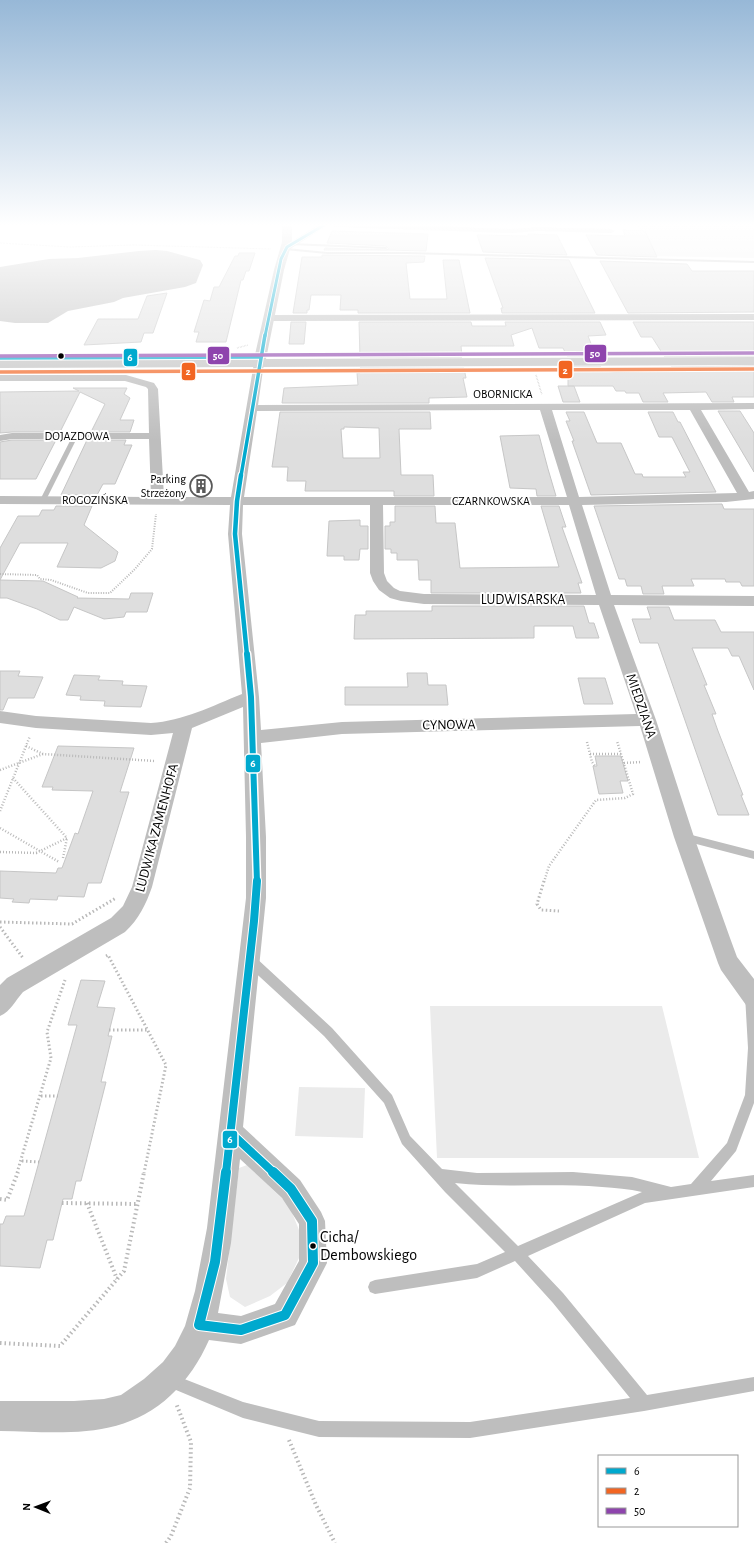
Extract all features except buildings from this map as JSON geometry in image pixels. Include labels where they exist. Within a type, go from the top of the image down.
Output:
[{"type":"main road","points":[[260,360],[274,297]]},
{"type":"main road","points":[[0,364],[754,354]]},
{"type":"main road","points":[[0,358],[754,361]]},
{"type":"street","points":[[270,318],[754,317]]},
{"type":"street","points":[[0,1416],[81,1416],[120,1411],[148,1396],[167,1379],[188,1351],[199,1325],[215,1262],[231,1133],[257,879],[251,697],[235,534],[237,502],[251,408],[260,360]]},
{"type":"street","points":[[0,378],[126,378],[135,379],[150,385],[153,389],[158,500]]},
{"type":"street","name":"CZARNKOWSKA","points":[[237,502],[574,501],[726,498],[750,495],[693,406]]},
{"type":"street","name":"OBORNICKA","points":[[251,408],[754,406]]},
{"type":"street","name":"MIEDZIANA","points":[[545,407],[605,600],[647,720],[684,837],[719,938],[729,963],[753,995]]},
{"type":"street","name":"DOJAZDOWA","points":[[0,438],[12,436],[154,436]]},
{"type":"street","name":"ROGOZIŃSKA","points":[[0,500],[158,500],[237,502]]},
{"type":"street","name":"LUDWISARSKA","points":[[376,501],[377,573],[379,581],[389,592],[400,596],[424,599],[754,601]]},
{"type":"street","points":[[0,718],[36,722],[151,729],[167,728],[184,724],[251,697]]},
{"type":"street","name":"CYNOWA","points":[[252,737],[342,728],[647,720]]},
{"type":"street","name":"LUDWIKA ZAMENHOFA","points":[[0,1005],[9,991],[34,973],[118,925],[132,911],[139,899],[184,724]]},
{"type":"street","points":[[199,1325],[241,1330],[284,1315],[313,1263],[312,1221],[291,1189],[231,1133]]},
{"type":"lane","points":[[43,500],[75,436]]},
{"type":"lane","points":[[684,837],[754,855]]},
{"type":"lane","points":[[250,959],[328,1032],[388,1099],[406,1140],[558,1298],[644,1403]]},
{"type":"lane","points":[[695,1189],[732,1147],[751,1095],[754,1048],[753,995]]},
{"type":"lane","points":[[439,1175],[477,1179],[573,1178],[632,1183],[671,1193]]},
{"type":"lane","points":[[375,1287],[477,1271],[645,1197],[754,1180]]},
{"type":"lane","points":[[167,1379],[243,1410],[318,1429],[470,1430],[754,1384]]},
{"type":"path","points":[[535,372],[545,407]]},
{"type":"path","points":[[0,575],[37,575],[40,579],[51,580],[88,593],[110,593],[135,569],[152,549],[158,500]]},
{"type":"path","points":[[0,811],[36,722]]},
{"type":"path","points":[[558,912],[541,910],[537,904],[549,866],[596,800],[625,798],[633,794],[617,741]]},
{"type":"path","points":[[587,742],[595,766]]},
{"type":"path","points":[[26,746],[43,754],[156,761]]},
{"type":"path","points":[[0,770],[43,754]]},
{"type":"path","points":[[590,754],[622,754]]},
{"type":"path","points":[[624,763],[644,762]]},
{"type":"path","points":[[13,778],[67,838]]},
{"type":"path","points":[[0,828],[59,862]]},
{"type":"path","points":[[36,853],[67,838]]},
{"type":"path","points":[[63,858],[67,838]]},
{"type":"path","points":[[0,852],[45,854]]},
{"type":"path","points":[[0,922],[72,924],[122,894]]},
{"type":"path","points":[[0,927],[34,973]]},
{"type":"path","points":[[0,1343],[60,1346],[124,1271],[166,1065],[108,955],[102,958]]},
{"type":"path","points":[[0,1200],[7,1200],[22,1161],[51,1058],[47,1032],[64,981],[70,977]]},
{"type":"path","points":[[109,1030],[148,1030]]},
{"type":"path","points":[[41,1096],[58,1096]]},
{"type":"path","points":[[22,1161],[40,1162]]},
{"type":"path","points":[[62,1203],[138,1204]]},
{"type":"path","points":[[88,1203],[117,1279]]},
{"type":"path","points":[[166,1543],[171,1536],[190,1488],[191,1442],[167,1379]]},
{"type":"path","points":[[280,1419],[316,1505],[335,1543]]},
{"type":"shaded area","points":[[0,297],[129,297],[114,302],[68,311],[48,323],[15,323],[0,321]]},
{"type":"shaded area","points":[[430,1006],[662,1006],[699,1158],[437,1158]]},
{"type":"shaded area","points":[[299,1087],[365,1088],[363,1138],[295,1136]]},
{"type":"shaded area","points":[[247,1165],[289,1205],[299,1230],[299,1258],[287,1283],[270,1296],[245,1307],[230,1297],[226,1279],[239,1168]]},
{"type":"transit line","name":"6","points":[[199,1325],[215,1262],[220,1228],[254,921],[257,879],[251,697],[235,534],[237,501],[259,363],[273,297]]},
{"type":"transit line","name":"50","points":[[0,356],[754,353]]},
{"type":"transit line","name":"6","points":[[0,358],[261,357]]},
{"type":"transit line","name":"2","points":[[0,372],[754,369]]},
{"type":"transit line","name":"6","points":[[199,1325],[241,1330],[285,1315],[313,1263],[312,1221],[291,1189],[231,1133]]},
{"type":"place","name":"Parking Strzeżony","points":[[201,486]]},
{"type":"place","name":"Cicha/ Dembowskiego","points":[[313,1246]]}]
